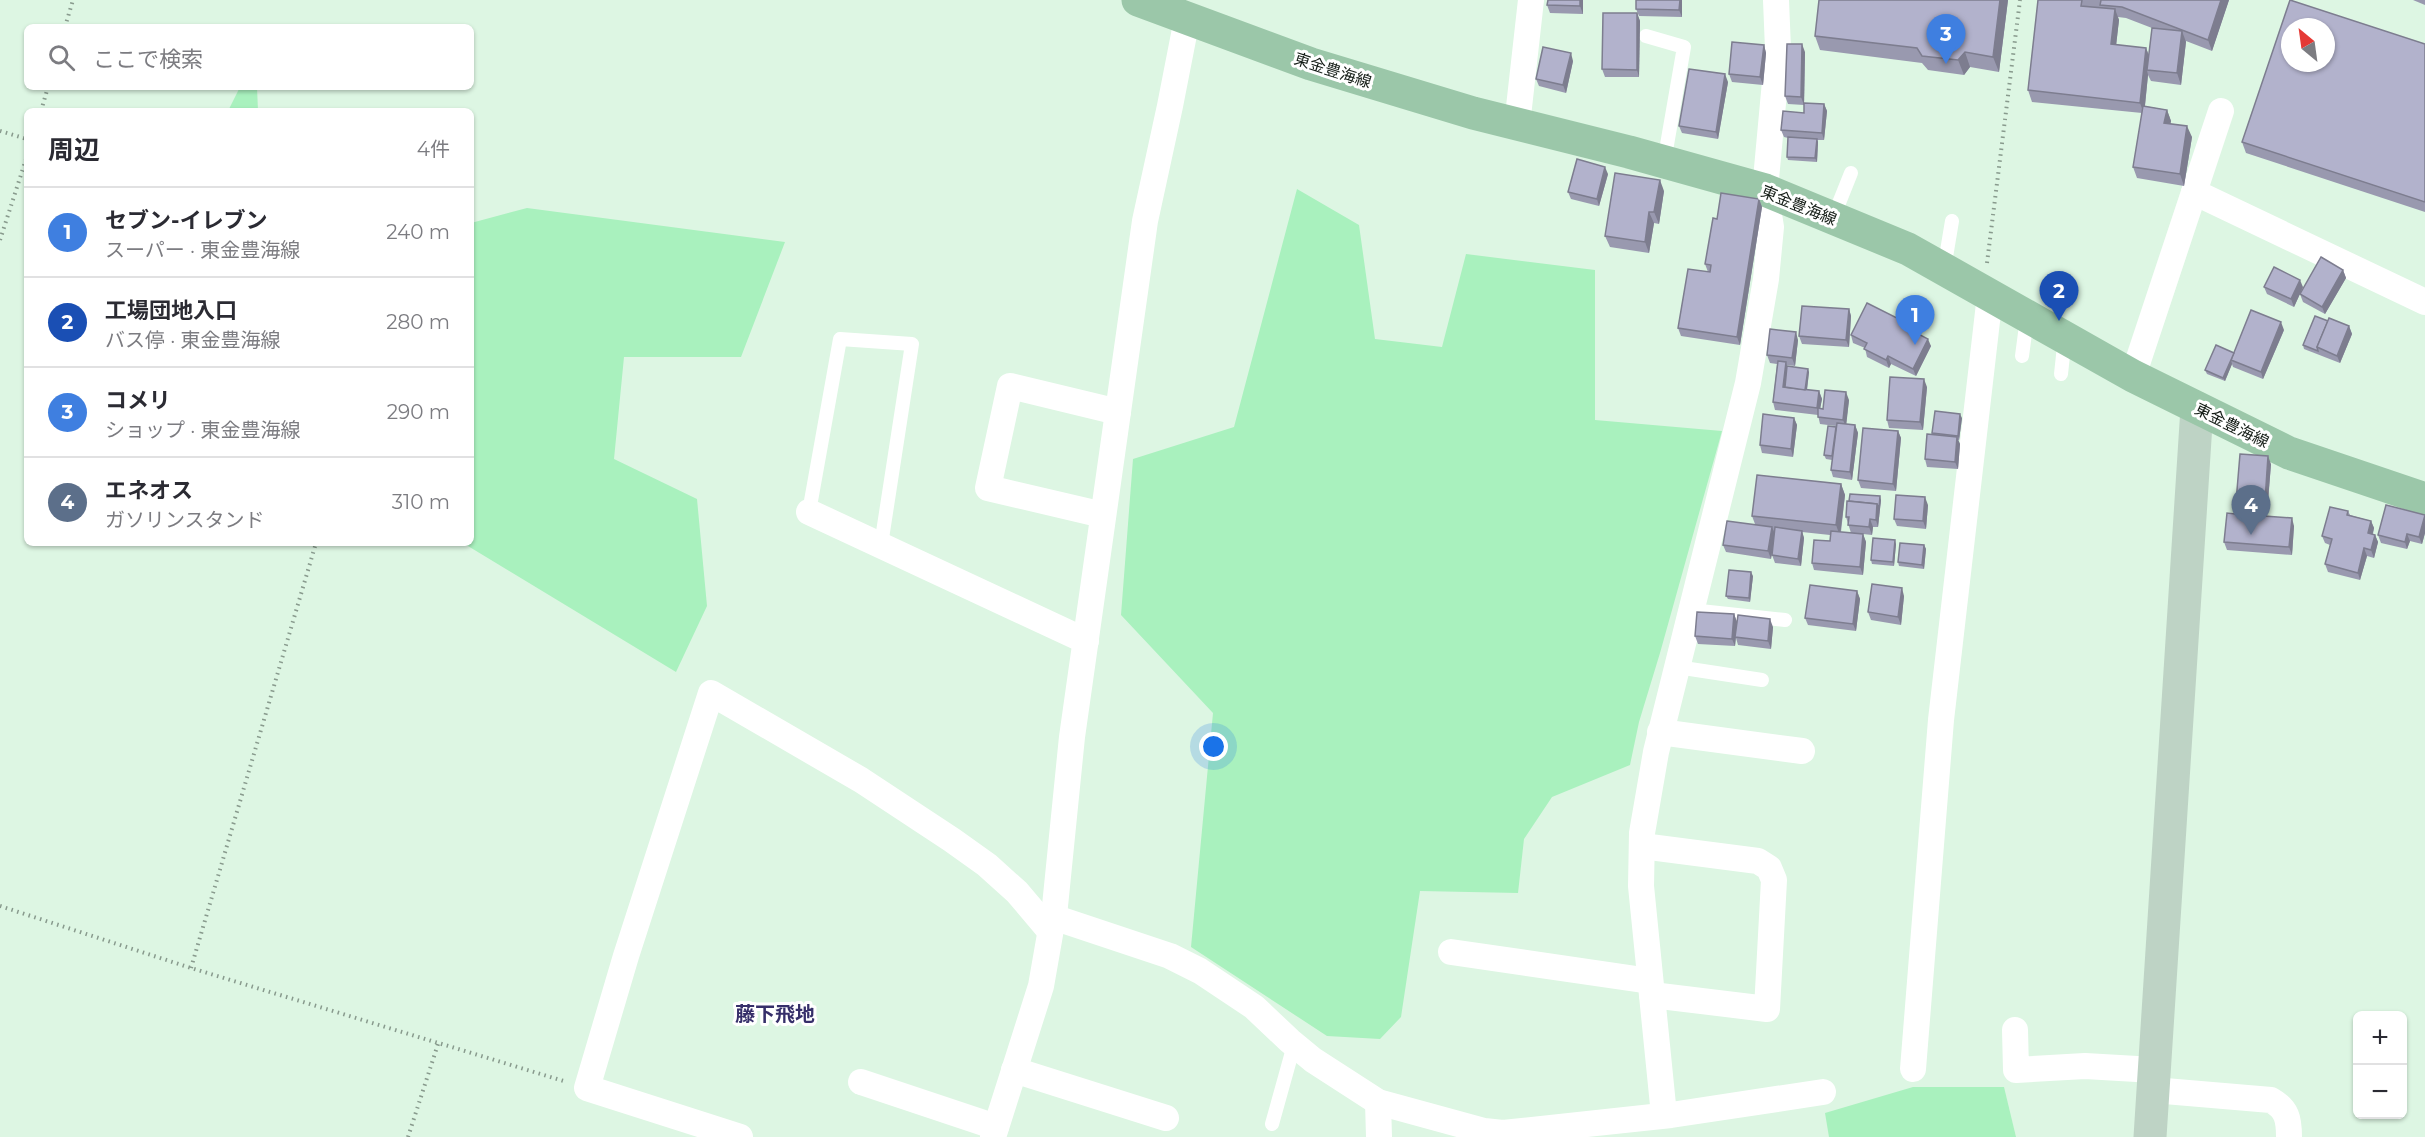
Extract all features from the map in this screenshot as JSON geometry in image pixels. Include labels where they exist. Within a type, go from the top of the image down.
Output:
[{"type":"main road","name":"東金豊海線","points":[[1138,0],[1311,64],[1517,124],[1765,190],[1908,249],[2133,376],[2289,453],[2425,499]]},
{"type":"street","points":[[1517,124],[1531,0]]},
{"type":"street","points":[[1669,1122],[1651,988],[1641,886],[1644,821],[1660,732],[1748,383],[1766,279],[1771,227],[1765,190],[1778,49],[1776,0]]},
{"type":"street","points":[[861,1082],[994,1132],[1041,986],[1052,924],[1072,737],[1145,221],[1187,19]]},
{"type":"street","points":[[2133,376],[2222,111]]},
{"type":"street","points":[[2194,192],[2425,302]]},
{"type":"street","points":[[1913,1069],[1941,720],[1987,293]]},
{"type":"street","points":[[1103,515],[988,488],[1010,386],[1118,412]]},
{"type":"street","points":[[2150,1137],[2197,408]]},
{"type":"street","points":[[809,512],[1086,641]]},
{"type":"street","points":[[740,1137],[587,1089],[626,956],[711,693],[861,780],[952,840],[987,865],[1052,924],[1170,956],[1200,971],[1254,1006],[1313,1060],[1378,1102],[1484,1131],[1503,1133],[1669,1122],[1823,1092]]},
{"type":"street","points":[[1660,732],[1802,751]]},
{"type":"street","points":[[1451,952],[1767,1009],[1774,880],[1769,868],[1758,861],[1642,846]]},
{"type":"street","points":[[2015,1030],[2016,1070],[2085,1066],[2271,1100],[2282,1106],[2289,1118],[2289,1137]]},
{"type":"street","points":[[1014,1070],[1166,1118]]},
{"type":"street","points":[[1378,1102],[1378,1137]]},
{"type":"lane","points":[[1646,36],[1684,47],[1664,162]]},
{"type":"lane","points":[[1833,218],[1851,173]]},
{"type":"lane","points":[[1944,269],[1952,221]]},
{"type":"lane","points":[[2022,357],[2027,316]]},
{"type":"lane","points":[[2061,374],[2065,336]]},
{"type":"lane","points":[[809,512],[840,339],[912,344],[881,545]]},
{"type":"lane","points":[[1691,610],[1785,620]]},
{"type":"lane","points":[[1677,667],[1762,680]]},
{"type":"lane","points":[[1272,1124],[1294,1045]]},
{"type":"path","points":[[66,24],[73,0]]},
{"type":"path","points":[[1987,293],[2020,0]]},
{"type":"path","points":[[42,108],[47,90]]},
{"type":"path","points":[[0,131],[24,138]]},
{"type":"path","points":[[0,240],[24,165]]},
{"type":"path","points":[[191,968],[315,546]]},
{"type":"path","points":[[0,906],[191,968],[587,1089]]},
{"type":"path","points":[[408,1137],[438,1044]]},
{"type":"green space","points":[[238,90],[257,90],[258,108],[230,108]]},
{"type":"green space","points":[[1297,189],[1359,225],[1375,339],[1442,347],[1466,254],[1595,270],[1595,420],[1722,431],[1639,722],[1630,765],[1552,797],[1524,839],[1518,893],[1420,891],[1401,1017],[1380,1039],[1327,1036],[1191,947],[1213,713],[1121,615],[1133,459],[1234,427]]},
{"type":"green space","points":[[527,208],[785,242],[741,357],[624,357],[614,459],[697,499],[707,606],[676,672],[468,546],[474,546],[474,222]]},
{"type":"green space","points":[[1913,1087],[2004,1087],[2016,1137],[1829,1137],[1825,1113]]},
{"type":"building","points":[[1548,0],[1580,0],[1580,6],[1547,5]]},
{"type":"building","points":[[1636,0],[1680,0],[1679,10],[1636,9]]},
{"type":"building","points":[[1819,0],[2000,0],[1993,57],[1965,52],[1958,60],[1922,56],[1917,48],[1815,36]]},
{"type":"building","points":[[2038,0],[2082,0],[2081,6],[2115,9],[2111,44],[2146,48],[2140,103],[2028,90]]},
{"type":"building","points":[[2101,0],[2221,0],[2208,40],[2122,7],[2100,5]]},
{"type":"building","points":[[2290,0],[2425,44],[2425,202],[2242,142],[2281,27],[2281,72],[2335,72],[2335,18],[2284,18]]},
{"type":"building","points":[[1603,13],[1637,13],[1637,70],[1602,69]]},
{"type":"building","points":[[2152,28],[2182,31],[2177,73],[2147,70]]},
{"type":"building","points":[[1732,42],[1764,45],[1760,77],[1729,74]]},
{"type":"building","points":[[1787,44],[1802,44],[1801,97],[1785,96]]},
{"type":"building","points":[[1543,47],[1571,53],[1563,85],[1536,79]]},
{"type":"building","points":[[1689,69],[1725,74],[1716,132],[1679,126]]},
{"type":"building","points":[[1804,103],[1824,104],[1822,133],[1781,130],[1783,111],[1804,113]]},
{"type":"building","points":[[2143,106],[2167,110],[2164,123],[2187,126],[2180,174],[2133,167]]},
{"type":"building","points":[[1788,137],[1817,139],[1815,158],[1787,157]]},
{"type":"building","points":[[1577,159],[1605,167],[1597,199],[1568,192]]},
{"type":"building","points":[[1615,173],[1660,180],[1654,212],[1649,212],[1645,242],[1605,236]]},
{"type":"building","points":[[1721,193],[1759,199],[1737,337],[1678,328],[1688,269],[1710,272],[1711,265],[1705,264],[1713,218],[1717,219]]},
{"type":"building","points":[[2321,257],[2343,270],[2322,307],[2300,294]]},
{"type":"building","points":[[2274,267],[2300,280],[2291,299],[2264,287]]},
{"type":"building","points":[[1867,303],[1905,322],[1903,326],[1928,339],[1913,369],[1888,356],[1886,360],[1864,349],[1867,343],[1851,335]]},
{"type":"building","points":[[1802,306],[1849,309],[1846,340],[1799,336]]},
{"type":"building","points":[[2251,310],[2281,322],[2261,372],[2231,360]]},
{"type":"building","points":[[2315,316],[2328,321],[2317,347],[2318,351],[2303,345]]},
{"type":"building","points":[[2329,318],[2349,326],[2337,356],[2317,347]]},
{"type":"building","points":[[1770,329],[1796,332],[1792,358],[1767,355]]},
{"type":"building","points":[[2216,345],[2234,353],[2223,378],[2205,370]]},
{"type":"building","points":[[1778,361],[1786,362],[1783,387],[1819,391],[1817,408],[1773,402]]},
{"type":"building","points":[[1787,366],[1808,369],[1805,390],[1785,387]]},
{"type":"building","points":[[1890,377],[1924,379],[1920,422],[1887,420]]},
{"type":"building","points":[[1825,390],[1846,392],[1843,420],[1818,417],[1818,408],[1823,409]]},
{"type":"building","points":[[1935,411],[1960,414],[1958,436],[1932,433]]},
{"type":"building","points":[[1763,414],[1794,418],[1791,449],[1760,445]]},
{"type":"building","points":[[1837,423],[1855,425],[1850,472],[1831,470]]},
{"type":"building","points":[[1828,426],[1836,427],[1832,456],[1824,455]]},
{"type":"building","points":[[1863,428],[1898,431],[1893,484],[1858,480]]},
{"type":"building","points":[[1927,434],[1957,437],[1955,462],[1925,459]]},
{"type":"building","points":[[2240,454],[2268,456],[2264,516],[2292,518],[2289,547],[2224,542],[2227,513],[2235,514]]},
{"type":"building","points":[[1757,475],[1841,484],[1836,525],[1752,516]]},
{"type":"building","points":[[1850,494],[1880,496],[1879,508],[1877,504],[1849,501]]},
{"type":"building","points":[[1896,495],[1925,497],[1923,521],[1894,519]]},
{"type":"building","points":[[1847,501],[1877,504],[1876,520],[1870,519],[1869,527],[1848,525]]},
{"type":"building","points":[[2386,505],[2425,515],[2419,537],[2407,534],[2405,542],[2378,535]]},
{"type":"building","points":[[2330,507],[2348,511],[2347,515],[2371,521],[2368,533],[2375,535],[2371,550],[2364,548],[2358,573],[2325,564],[2332,539],[2322,536]]},
{"type":"building","points":[[1727,521],[1772,527],[1768,551],[1723,545]]},
{"type":"building","points":[[1775,527],[1802,531],[1798,559],[1772,555]]},
{"type":"building","points":[[1831,531],[1863,534],[1860,567],[1812,563],[1814,540],[1830,541]]},
{"type":"building","points":[[1873,538],[1895,540],[1893,562],[1871,560]]},
{"type":"building","points":[[1900,543],[1924,545],[1922,565],[1898,562]]},
{"type":"building","points":[[1729,570],[1751,572],[1749,598],[1726,596]]},
{"type":"building","points":[[1872,584],[1902,588],[1898,617],[1868,612]]},
{"type":"building","points":[[1810,585],[1857,591],[1853,624],[1805,618]]},
{"type":"building","points":[[1697,612],[1734,614],[1732,639],[1695,636]]},
{"type":"building","points":[[1738,615],[1770,619],[1768,641],[1735,637]]},
{"type":"place","name":"コメリ","points":[[1946,64]]},
{"type":"place","name":"工場団地入口","points":[[2059,321]]},
{"type":"place","name":"セブン-イレブン","points":[[1915,345]]},
{"type":"place","name":"エネオス","points":[[2251,535]]},
{"type":"district","name":"藤下飛地","points":[[775,1014]]}]
